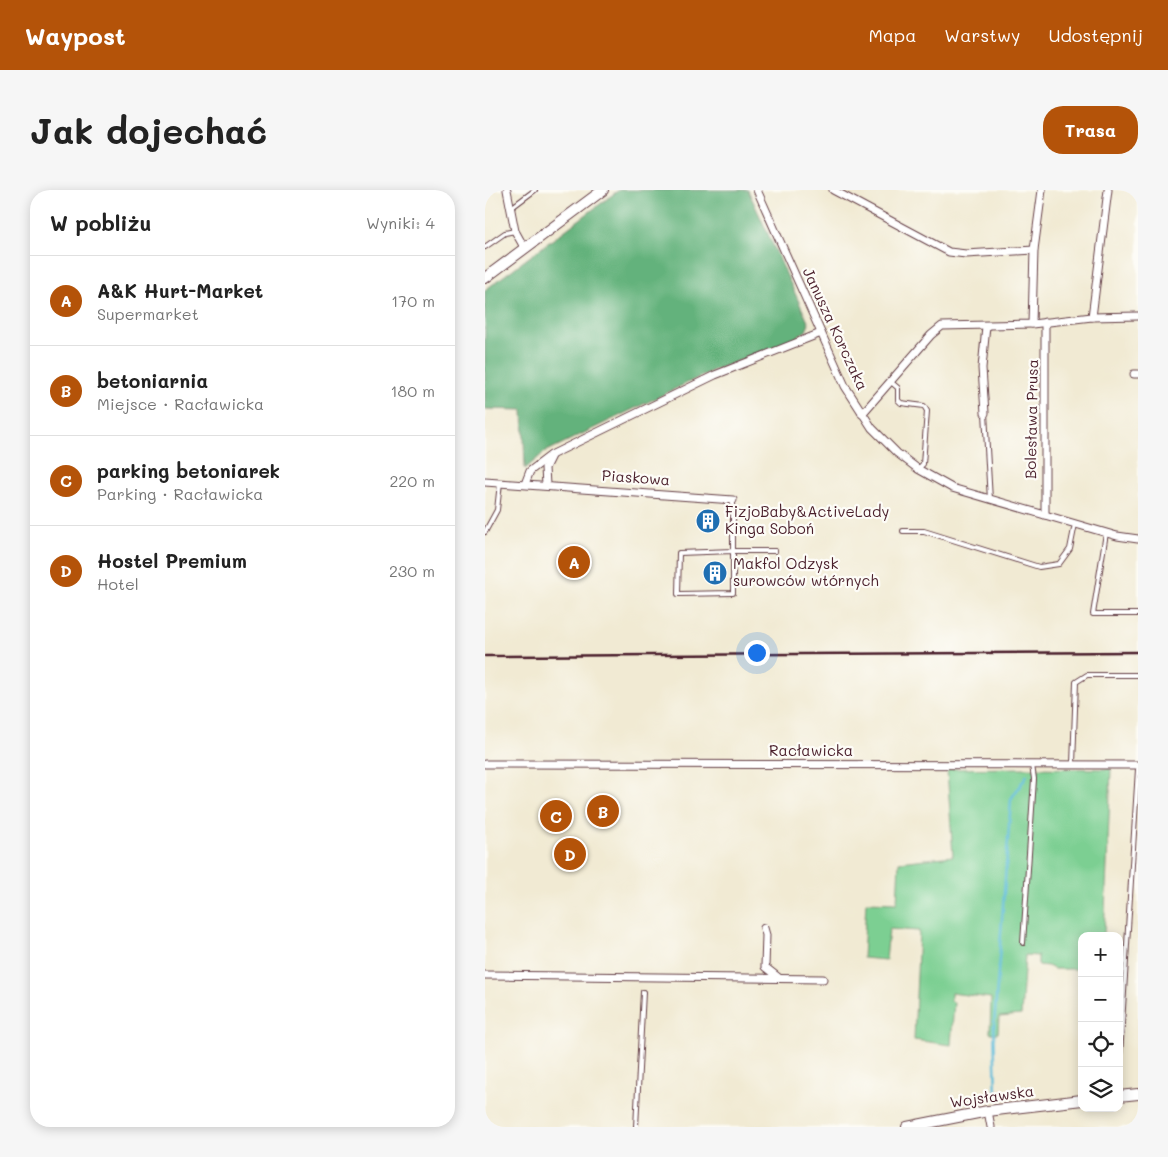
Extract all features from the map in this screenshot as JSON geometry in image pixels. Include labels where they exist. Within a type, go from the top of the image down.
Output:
[{"type":"street","points":[[507,190],[515,231],[525,249]]},
{"type":"street","points":[[485,278],[603,190]]},
{"type":"street","name":"Janusza Korczaka","points":[[757,190],[845,386],[877,434],[918,469],[952,488],[1106,533],[1138,539]]},
{"type":"street","points":[[833,190],[949,252],[966,254],[1034,250]]},
{"type":"street","points":[[1032,324],[1034,250],[1041,190]]},
{"type":"street","points":[[1093,317],[1108,190]]},
{"type":"street","points":[[862,414],[931,335],[942,326],[1032,324],[1093,317],[1138,316]]},
{"type":"street","name":"Bolesława Prusa","points":[[1045,322],[1045,515]]},
{"type":"street","points":[[985,413],[983,368],[986,326]]},
{"type":"street","points":[[525,484],[530,471],[551,455],[715,375],[821,333]]},
{"type":"street","points":[[546,485],[545,468],[551,455]]},
{"type":"street","name":"Piaskowa","points":[[485,482],[733,500]]},
{"type":"street","name":"Racławicka","points":[[485,764],[1138,765]]},
{"type":"street","points":[[764,928],[766,935],[765,967],[779,978]]},
{"type":"street","points":[[485,975],[823,979]]},
{"type":"street","points":[[1123,1096],[1138,1094]]},
{"type":"street","name":"Wojsławska","points":[[907,1127],[937,1124],[988,1111],[1078,1100]]},
{"type":"street","points":[[988,1111],[991,1127]]},
{"type":"lane","points":[[511,208],[535,190]]},
{"type":"lane","points":[[485,247],[505,233],[515,231]]},
{"type":"lane","points":[[891,382],[898,388],[898,400],[901,403],[924,406],[927,411],[923,464],[918,469]]},
{"type":"lane","points":[[985,413],[990,500]]},
{"type":"lane","points":[[485,532],[497,510],[499,483]]},
{"type":"lane","name":"Piaskowa","points":[[733,500],[733,551],[733,593],[678,594],[679,553],[733,551],[775,551]]},
{"type":"lane","points":[[903,531],[924,531],[1039,567],[1059,564],[1071,549],[1075,524]]},
{"type":"lane","points":[[1106,533],[1093,614],[1138,614]]},
{"type":"lane","points":[[1073,764],[1076,682],[1087,675],[1138,676]]},
{"type":"lane","points":[[1023,943],[1034,779],[1032,765]]},
{"type":"lane","points":[[1119,1067],[1138,769]]},
{"type":"lane","points":[[636,1127],[643,992]]},
{"type":"green space","points":[[619,190],[748,190],[809,324],[806,331],[797,336],[798,339],[714,370],[545,452],[525,469],[523,410],[485,409],[485,290]]},
{"type":"green space","points":[[947,769],[1111,769],[1104,932],[1078,932],[1078,969],[1054,969],[1038,965],[1038,956],[1025,955],[1021,1015],[999,1017],[998,1033],[990,1033],[991,998],[951,993],[951,1001],[954,1002],[951,1045],[914,1040],[919,931],[889,929],[886,960],[863,958],[866,902],[897,903],[899,862],[953,856]]},
{"type":"waterway","points":[[996,1097],[994,1026],[1011,799],[1027,775]]},
{"type":"railway","points":[[485,656],[1138,652]]},
{"type":"place","name":"FizjoBaby&ActiveLady Kinga Soboń","points":[[708,521]]},
{"type":"place","name":"A&K Hurt-Market","points":[[574,562]]},
{"type":"place","name":"Makfol Odzysk surowców wtórnych","points":[[715,573]]},
{"type":"place","name":"betoniarnia","points":[[603,811]]},
{"type":"place","name":"parking betoniarek","points":[[556,816]]},
{"type":"place","name":"Hostel Premium","points":[[570,854]]}]
